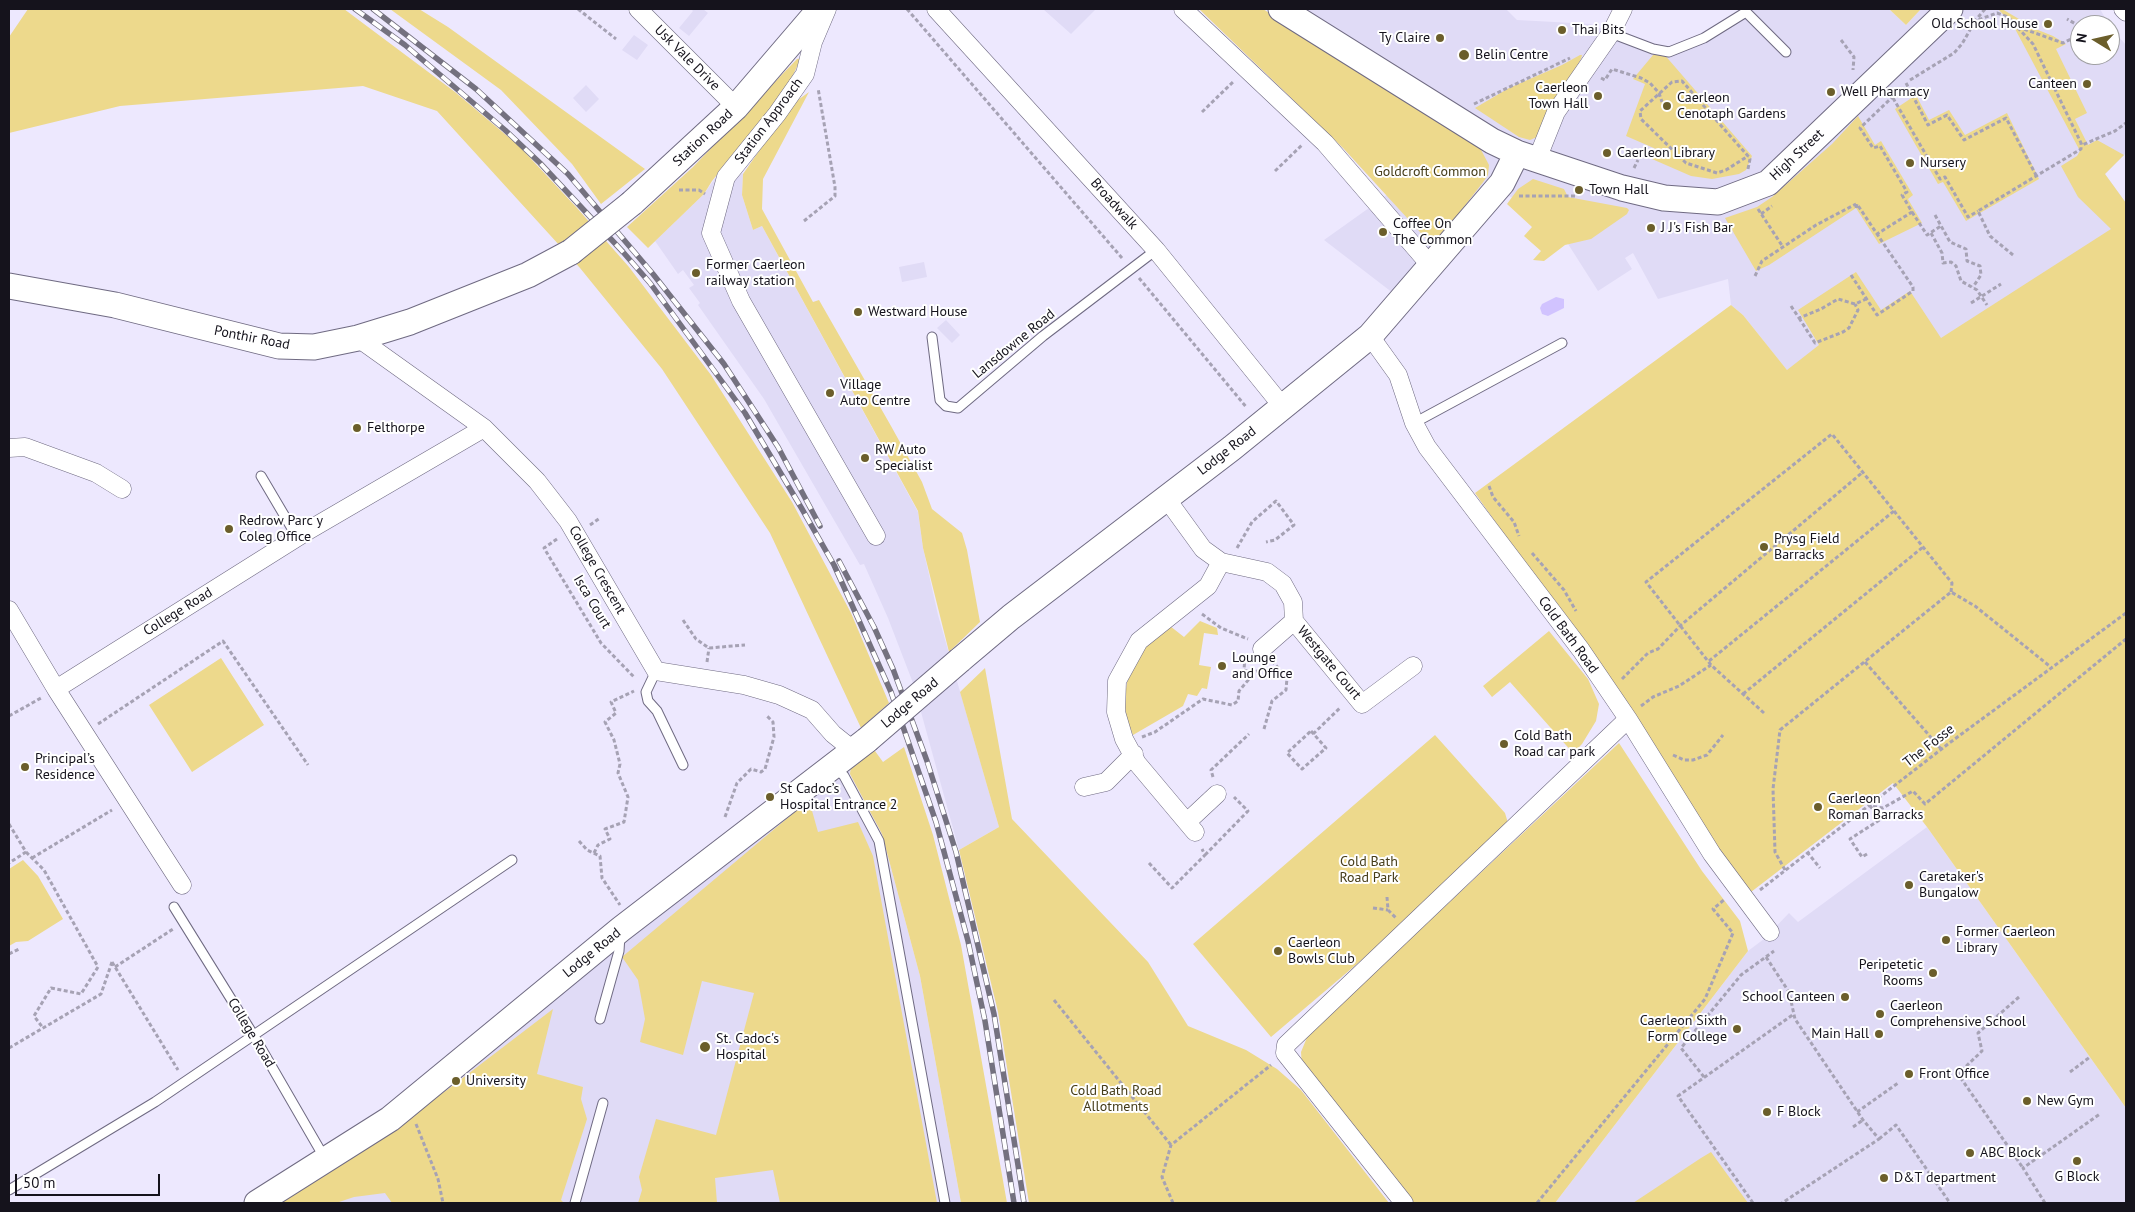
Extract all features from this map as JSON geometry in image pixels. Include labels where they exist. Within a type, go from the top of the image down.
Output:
[{"type":"street","name":"Usk Vale Drive","points":[[638,9],[736,107]]},
{"type":"street","name":"Station Road","points":[[571,252],[632,203],[736,107],[820,9]]},
{"type":"street","name":"Station Approach","points":[[828,9],[813,42],[805,74],[778,114],[726,177],[711,234],[741,301],[876,536]]},
{"type":"street","name":"Broadwalk","points":[[936,9],[1156,250],[1283,407]]},
{"type":"street","points":[[1183,9],[1314,133],[1400,227],[1432,266]]},
{"type":"street","points":[[1281,9],[1492,140],[1525,156],[1540,152],[1556,112],[1611,33],[1623,9]]},
{"type":"street","name":"High Street","points":[[1525,156],[1622,188],[1664,198],[1718,202],[1750,191],[1768,183],[1950,9]]},
{"type":"street","name":"Lodge Road","points":[[257,1203],[390,1119],[622,921],[860,745],[1011,617],[1283,407],[1370,336],[1525,156]]},
{"type":"street","name":"Ponthir Road","points":[[9,286],[115,305],[279,346],[314,348],[358,338],[410,322],[528,275],[571,252]]},
{"type":"street","name":"Cold Bath Road","points":[[1370,336],[1398,375],[1414,423],[1427,447],[1609,692],[1628,719],[1740,901],[1770,932]]},
{"type":"street","name":"College Crescent","points":[[358,338],[484,428],[538,480],[568,521],[653,678]]},
{"type":"street","name":"College Road","points":[[56,689],[299,536],[484,428]]},
{"type":"street","points":[[9,448],[25,447],[87,470],[122,489]]},
{"type":"street","name":"Westgate Court","points":[[1166,498],[1203,549],[1228,556],[1267,572],[1283,584],[1293,602],[1294,621],[1362,704],[1413,666]]},
{"type":"street","points":[[1219,788],[1191,827],[1137,763],[1116,712],[1117,681],[1139,641],[1208,586],[1228,556]]},
{"type":"street","points":[[9,610],[84,734],[182,885]]},
{"type":"street","name":"Westgate Court","points":[[1260,655],[1294,621]]},
{"type":"street","points":[[653,678],[744,685],[779,695],[812,710],[833,734],[860,745]]},
{"type":"street","points":[[1404,1203],[1285,1053],[1286,1045],[1628,719]]},
{"type":"street","points":[[1084,787],[1106,782],[1131,749]]},
{"type":"lane","points":[[1611,33],[1654,49],[1669,52],[1704,38],[1746,12],[1786,52]]},
{"type":"lane","name":"Lansdowne Road","points":[[932,337],[940,400],[946,406],[958,408],[1043,336],[1156,250]]},
{"type":"lane","points":[[1414,423],[1562,343]]},
{"type":"lane","points":[[260,476],[299,536]]},
{"type":"lane","points":[[653,678],[646,692],[648,701],[657,711],[683,765]]},
{"type":"lane","points":[[833,765],[844,776],[879,841],[945,1203]]},
{"type":"lane","points":[[9,1190],[185,1082],[254,1036],[283,1013],[512,860]]},
{"type":"lane","name":"College Road","points":[[174,907],[254,1036],[326,1160]]},
{"type":"lane","points":[[600,1020],[618,951],[622,921]]},
{"type":"lane","points":[[575,1203],[603,1103]]},
{"type":"path","points":[[578,9],[616,39]]},
{"type":"path","points":[[907,9],[1131,269],[1260,425]]},
{"type":"path","points":[[1941,226],[1927,235],[1902,195],[1907,192],[1880,146],[1873,148],[1860,128],[1893,98],[1906,83],[1954,53],[1962,44],[1974,22],[1985,9]]},
{"type":"path","points":[[1893,98],[1940,179],[1945,176],[1968,217],[2081,149],[2082,143],[2033,44],[2018,26],[2008,17],[1997,13],[1974,22]]},
{"type":"path","points":[[2018,26],[2063,44],[2073,38],[2079,26],[2067,20]]},
{"type":"path","points":[[1841,40],[1854,57],[1855,65],[1853,71]]},
{"type":"path","points":[[1468,107],[1573,55]]},
{"type":"path","points":[[1594,76],[1606,80],[1612,68],[1641,78],[1659,93],[1662,102]]},
{"type":"path","points":[[1202,112],[1246,69]]},
{"type":"path","points":[[804,221],[835,196],[817,80]]},
{"type":"path","points":[[1748,156],[1726,170],[1717,173],[1686,163],[1641,119],[1640,111],[1672,82],[1682,81],[1748,156],[1750,159],[1745,180],[1756,207],[1783,247]]},
{"type":"path","points":[[1906,83],[1928,125],[1947,115],[1964,140],[2006,118],[2037,177]]},
{"type":"path","points":[[2082,143],[2115,131],[2126,123]]},
{"type":"path","points":[[1275,171],[1314,133]]},
{"type":"path","points":[[674,193],[690,189],[704,194]]},
{"type":"path","points":[[1513,196],[1579,195]]},
{"type":"path","points":[[1755,276],[1762,261],[1816,225],[1856,206],[1913,287],[1913,292],[1877,315],[1851,276]]},
{"type":"path","points":[[1978,211],[1990,236],[2013,256]]},
{"type":"path","points":[[1877,234],[1912,212]]},
{"type":"path","points":[[1935,215],[1950,242],[1966,249],[1967,261],[1980,266],[1981,275],[1973,287]]},
{"type":"path","points":[[1931,233],[1942,253],[1943,263],[1951,262],[1956,266],[1961,281],[1973,287],[1986,305]]},
{"type":"path","points":[[1971,303],[2001,284]]},
{"type":"path","points":[[1799,318],[1821,309],[1838,299],[1855,304],[1866,298]]},
{"type":"path","points":[[1791,306],[1815,343],[1849,328],[1858,310],[1855,304]]},
{"type":"path","points":[[1764,714],[1710,663],[1646,582],[1832,434],[1952,583],[1951,592],[1780,730],[1773,798],[1775,852],[1785,870]]},
{"type":"path","points":[[1609,692],[1648,653],[1658,649],[1681,625],[1863,472]]},
{"type":"path","points":[[1228,556],[1252,522],[1276,501],[1294,525],[1275,540],[1266,542]]},
{"type":"path","points":[[1628,719],[1653,697],[1679,686],[1710,663],[1894,511]]},
{"type":"path","name":"Isca Court","points":[[557,539],[544,548],[601,643],[634,676]]},
{"type":"path","points":[[1743,694],[1923,547]]},
{"type":"path","points":[[1951,592],[1975,606],[2052,668]]},
{"type":"path","points":[[1190,600],[1212,623],[1248,638],[1260,655],[1287,678],[1286,690],[1272,701],[1264,730]]},
{"type":"path","name":"The Fosse","points":[[1537,1203],[1705,999],[1733,932],[1713,909],[1728,896],[1740,901],[1785,870],[2126,613]]},
{"type":"path","points":[[683,620],[696,640],[709,648],[745,645]]},
{"type":"path","points":[[1870,806],[1883,808],[1913,791],[1926,804],[2126,639]]},
{"type":"path","points":[[84,734],[223,641],[308,765]]},
{"type":"path","points":[[1260,655],[1263,670],[1252,673],[1244,670],[1260,655]]},
{"type":"path","points":[[1865,662],[1942,750]]},
{"type":"path","points":[[1131,749],[1203,699],[1232,705],[1238,701],[1239,690],[1252,673]]},
{"type":"path","points":[[594,853],[598,845],[610,839],[605,829],[624,822],[628,797],[618,773],[620,764],[614,740],[605,722],[616,713],[611,702],[653,678]]},
{"type":"path","points":[[9,716],[56,689]]},
{"type":"path","points":[[1313,734],[1354,695]]},
{"type":"path","points":[[725,817],[737,783],[751,769],[761,772],[765,769],[774,737],[773,722],[766,715]]},
{"type":"path","points":[[1311,731],[1313,734],[1326,748],[1302,769],[1288,753],[1311,731]]},
{"type":"path","points":[[1149,863],[1172,888],[1248,811],[1219,788],[1211,770],[1249,734]]},
{"type":"path","points":[[1214,776],[1219,788]]},
{"type":"path","points":[[1867,854],[1862,856],[1850,839],[1881,819],[1870,806]]},
{"type":"path","points":[[32,858],[112,810]]},
{"type":"path","points":[[9,824],[26,852],[44,870],[98,967],[81,994],[51,988],[34,1016],[43,1028]]},
{"type":"path","points":[[1191,827],[1205,855]]},
{"type":"path","points":[[579,841],[600,856],[602,878],[611,889],[622,921]]},
{"type":"path","points":[[9,864],[26,852]]},
{"type":"path","points":[[1807,852],[1820,868]]},
{"type":"path","points":[[1373,908],[1388,910]]},
{"type":"path","points":[[115,967],[182,922]]},
{"type":"path","points":[[9,954],[18,949]]},
{"type":"path","points":[[1704,1077],[1681,1048],[1741,975],[1774,951]]},
{"type":"path","points":[[1766,957],[1789,992],[1795,1019],[1857,1112],[1879,1139]]},
{"type":"path","points":[[9,1048],[101,994],[112,962],[185,1082]]},
{"type":"path","points":[[2019,996],[1978,1033],[1982,1051],[1958,1074],[2045,1203]]},
{"type":"path","points":[[1054,1000],[1171,1145]]},
{"type":"path","points":[[1752,1203],[1678,1096],[1794,1014]]},
{"type":"path","points":[[1173,1203],[1162,1177],[1171,1145],[1285,1053]]},
{"type":"path","points":[[2070,1072],[2090,1057]]},
{"type":"path","points":[[1857,1112],[1898,1083]]},
{"type":"path","points":[[2023,1168],[2100,1114]]},
{"type":"path","points":[[412,1115],[438,1178],[443,1203]]},
{"type":"path","points":[[1853,1127],[1863,1120]]},
{"type":"path","points":[[1782,1203],[1879,1139],[1896,1125],[1950,1203]]},
{"type":"shaded area","points":[[691,9],[703,9],[708,13],[689,36],[679,28],[693,11]]},
{"type":"shaded area","points":[[1043,9],[1096,9],[1071,34]]},
{"type":"shaded area","points":[[1287,9],[1506,9],[1517,20],[1591,24],[1611,33],[1669,52],[1704,38],[1747,9],[1889,9],[1906,25],[1921,9],[2100,9],[2103,15],[2070,15],[2070,65],[2120,65],[2120,38],[2126,45],[2126,153],[2105,174],[2126,203],[1975,606],[1743,315],[1731,305],[1728,279],[1658,299],[1633,253],[1625,258],[1632,269],[1598,291],[1561,233],[1541,214],[1509,196],[1406,303],[1324,240],[1383,198],[1462,125]]},
{"type":"shaded area","points":[[634,35],[648,45],[637,60],[622,50]]},
{"type":"shaded area","points":[[586,85],[599,99],[586,112],[573,98]]},
{"type":"shaded area","points":[[728,160],[743,174],[742,195],[753,230],[762,226],[918,512],[923,548],[938,615],[999,827],[959,850],[913,683],[888,618],[864,564],[860,565],[764,399],[698,305],[700,303],[689,288],[694,285],[683,270],[678,274],[655,241],[704,194]]},
{"type":"shaded area","points":[[924,262],[927,277],[902,282],[899,267]]},
{"type":"shaded area","points":[[1556,297],[1564,299],[1564,308],[1548,316],[1542,314],[1540,308],[1542,304]]},
{"type":"shaded area","points":[[946,320],[960,335],[952,343],[937,328]]},
{"type":"shaded area","name":"St. Cadoc's Hospital","points":[[853,750],[850,774],[882,834],[920,976],[961,1203],[257,1203],[326,1160]]},
{"type":"shaded area","name":"Caerleon Comprehensive School","points":[[1927,827],[2126,1108],[2126,1203],[1555,1203],[1748,951],[1764,939],[1789,913],[1798,922]]},
{"type":"green space","points":[[28,9],[344,9],[455,92],[519,146],[577,208],[629,267],[711,375],[792,502],[851,613],[889,703],[861,728],[770,533],[662,369],[580,268],[437,111],[363,86],[120,106],[9,133],[9,37]]},
{"type":"green space","points":[[390,9],[419,9],[448,27],[645,169],[601,204],[572,164],[501,90]]},
{"type":"green space","name":"Goldcroft Common","points":[[1199,9],[1263,9],[1479,146],[1489,165],[1488,175],[1435,244],[1430,243],[1343,148]]},
{"type":"green space","points":[[1889,9],[1921,9],[1906,25]]},
{"type":"green space","points":[[1998,9],[2002,9],[2019,19],[2018,22],[2053,36],[2066,44],[2056,49],[2087,113],[2075,119],[2088,145],[2097,140],[2124,155],[2105,174],[2126,203],[2126,1108],[1927,827],[1893,783],[1751,892],[1715,847],[1676,779],[1475,493],[1731,305],[1743,315],[1787,370],[1819,345],[1798,310],[1856,272],[1881,310],[1910,291],[1941,338],[2111,229],[2078,197],[2061,166],[2077,156],[2080,151],[2013,25]]},
{"type":"green space","points":[[1663,53],[1752,156],[1746,170],[1739,174],[1712,179],[1691,176],[1652,159],[1656,149],[1626,136],[1645,84],[1633,79],[1653,55]]},
{"type":"green space","points":[[1582,55],[1581,59],[1537,137],[1530,140],[1519,137],[1475,108],[1509,88]]},
{"type":"green space","points":[[801,58],[787,88],[712,181],[704,194],[648,248],[627,227],[693,167],[797,59]]},
{"type":"green space","points":[[809,92],[763,179],[762,209],[813,302],[819,300],[891,426],[922,482],[932,509],[962,533],[967,550],[980,622],[949,652],[923,548],[918,511],[762,226],[753,230],[742,195],[743,174],[791,105]]},
{"type":"green space","points":[[1916,95],[1929,120],[1949,110],[1965,135],[2007,113],[2039,179],[1966,221],[1943,182],[1938,184],[1895,109]]},
{"type":"green space","points":[[1858,116],[1875,145],[1881,141],[1913,195],[1908,199],[1922,223],[1879,244],[1856,208],[1769,265],[1756,271],[1725,218],[1757,207],[1772,197],[1832,144]]},
{"type":"green space","points":[[1533,179],[1564,189],[1568,197],[1627,208],[1629,210],[1627,214],[1591,239],[1565,245],[1544,261],[1533,260],[1541,251],[1524,236],[1532,227],[1507,204],[1518,189]]},
{"type":"green space","points":[[1200,621],[1217,628],[1218,635],[1204,633],[1199,665],[1211,667],[1207,689],[1202,688],[1197,696],[1188,694],[1183,706],[1133,735],[1127,720],[1124,701],[1128,677],[1145,647],[1170,626],[1184,637]]},
{"type":"green space","points":[[1549,631],[1588,679],[1599,704],[1596,721],[1582,744],[1573,753],[1510,682],[1492,697],[1483,686]]},
{"type":"green space","points":[[221,658],[264,725],[192,772],[149,705]]},
{"type":"green space","name":"Cold Bath Road Allotments","points":[[985,668],[1012,819],[1148,962],[1188,1026],[1246,1050],[1277,1069],[1301,1090],[1389,1203],[1029,1203],[998,1012],[959,850],[999,827],[960,692]]},
{"type":"green space","name":"Cold Bath Road Park","points":[[1435,735],[1505,813],[1508,823],[1364,958],[1271,1037],[1193,944]]},
{"type":"green space","points":[[867,740],[883,762],[904,747],[933,835],[961,945],[1007,1203],[961,1203],[920,976],[882,834],[850,774],[853,750]]},
{"type":"green space","points":[[1619,743],[1702,871],[1740,921],[1748,951],[1555,1203],[1414,1203],[1302,1067],[1301,1052],[1308,1035]]},
{"type":"green space","points":[[809,800],[818,832],[858,822],[873,856],[937,1203],[780,1203],[773,1170],[715,1178],[717,1203],[638,1203],[642,1190],[639,1177],[656,1119],[716,1135],[754,993],[702,981],[683,1055],[640,1042],[645,1019],[638,980],[622,957]]},
{"type":"green space","points":[[23,860],[38,876],[63,919],[28,941],[16,942],[9,946],[9,869]]},
{"type":"green space","points":[[553,1009],[537,1074],[583,1087],[581,1099],[587,1119],[561,1200],[564,1203],[392,1203],[385,1193],[354,1197],[336,1203],[278,1203],[447,1090]]},
{"type":"green space","points":[[1711,1152],[1748,1203],[1633,1203],[1701,1158]]},
{"type":"railway","points":[[355,9],[405,45],[505,130],[540,163],[650,283],[745,413],[834,565],[891,692],[936,822],[968,941],[985,1021],[1014,1203]]},
{"type":"railway","points":[[373,9],[476,89],[568,174],[653,274],[724,364],[778,447],[820,526]]},
{"type":"railway","points":[[839,561],[874,627],[893,669],[927,761],[956,852],[994,1014],[1024,1203]]},
{"type":"place","name":"Old School House","points":[[2048,24]]},
{"type":"place","name":"Thai Bits","points":[[1562,30]]},
{"type":"place","name":"Ty Claire","points":[[1440,38]]},
{"type":"place","name":"Belin Centre","points":[[1464,55]]},
{"type":"place","name":"Canteen","points":[[2087,84]]},
{"type":"place","name":"Well Pharmacy","points":[[1831,92]]},
{"type":"place","name":"Caerleon Town Hall","points":[[1598,96]]},
{"type":"place","name":"Caerleon Cenotaph Gardens","points":[[1667,106]]},
{"type":"place","name":"Caerleon Library","points":[[1607,153]]},
{"type":"place","name":"Nursery","points":[[1910,163]]},
{"type":"place","name":"Town Hall","points":[[1579,190]]},
{"type":"place","name":"J J's Fish Bar","points":[[1651,228]]},
{"type":"place","name":"Coffee On The Common","points":[[1383,232]]},
{"type":"place","name":"Former Caerleon railway station","points":[[696,273]]},
{"type":"place","name":"Westward House","points":[[858,312]]},
{"type":"place","name":"Village Auto Centre","points":[[830,393]]},
{"type":"place","name":"Felthorpe","points":[[357,428]]},
{"type":"place","name":"RW Auto Specialist","points":[[865,458]]},
{"type":"place","name":"Redrow Parc y Coleg Office","points":[[229,529]]},
{"type":"place","name":"Prysg Field Barracks","points":[[1764,547]]},
{"type":"place","name":"Lounge and Office","points":[[1222,666]]},
{"type":"place","name":"Cold Bath Road car park","points":[[1504,744]]},
{"type":"place","name":"Principal’s Residence","points":[[25,767]]},
{"type":"place","name":"St Cadoc’s Hospital Entrance 2","points":[[770,797]]},
{"type":"place","name":"Caerleon Roman Barracks","points":[[1818,807]]},
{"type":"place","name":"Caretaker's Bungalow","points":[[1909,885]]},
{"type":"place","name":"Former Caerleon Library","points":[[1946,940]]},
{"type":"place","name":"Caerleon Bowls Club","points":[[1278,951]]},
{"type":"place","name":"Peripetetic Rooms","points":[[1933,973]]},
{"type":"place","name":"School Canteen","points":[[1845,997]]},
{"type":"place","name":"Caerleon Comprehensive School","points":[[1880,1014]]},
{"type":"place","name":"Caerleon Sixth Form College","points":[[1737,1029]]},
{"type":"place","name":"Main Hall","points":[[1879,1034]]},
{"type":"place","name":"St. Cadoc's Hospital","points":[[705,1047]]},
{"type":"place","name":"Front Office","points":[[1909,1074]]},
{"type":"place","name":"University","points":[[456,1081]]},
{"type":"place","name":"New Gym","points":[[2027,1101]]},
{"type":"place","name":"F Block","points":[[1767,1112]]},
{"type":"place","name":"ABC Block","points":[[1970,1153]]},
{"type":"place","name":"G Block","points":[[2077,1161]]},
{"type":"place","name":"D&T department","points":[[1884,1178]]}]
